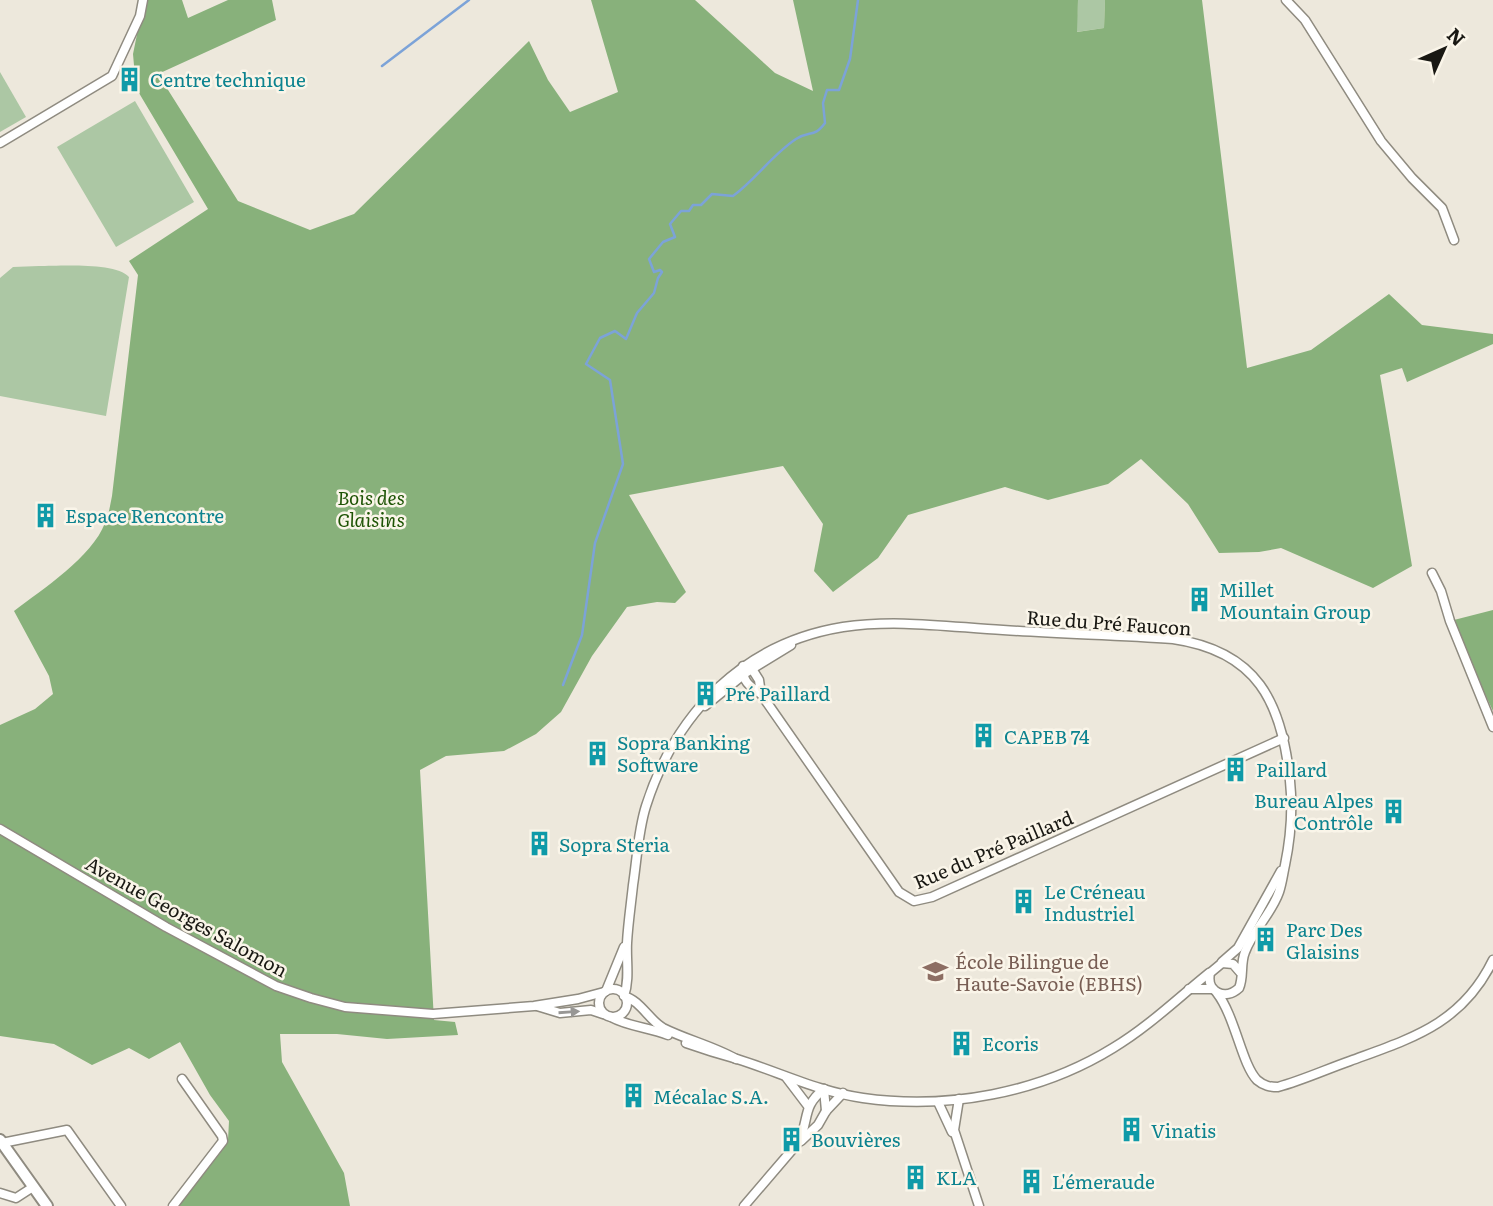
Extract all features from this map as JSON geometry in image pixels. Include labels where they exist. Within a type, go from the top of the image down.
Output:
[{"type":"main road","points":[[1,1142],[47,1206]]},
{"type":"street","points":[[0,143],[112,76],[140,16],[143,0]]},
{"type":"street","points":[[1286,0],[1304,20],[1381,141],[1441,208],[1454,240]]},
{"type":"street","points":[[1432,573],[1493,727]]},
{"type":"street","name":"Rue du Pré Faucon","points":[[624,996],[627,941],[640,832],[646,807],[669,752],[699,709],[746,670],[799,640],[842,627],[890,624],[1186,641],[1224,655],[1250,674],[1271,701],[1284,738],[1290,775],[1292,820],[1279,892],[1245,951],[1240,972]]},
{"type":"street","name":"Rue du Pré Paillard","points":[[746,670],[759,680],[761,694],[895,886],[904,896],[914,901],[932,897],[1284,738]]},
{"type":"street","name":"Avenue Georges Salomon","points":[[0,829],[166,927],[276,986],[311,998],[345,1007],[433,1014],[534,1006],[605,992]]},
{"type":"street","name":"Rue du Pré Faucon","points":[[1222,963],[1238,948],[1285,866]]},
{"type":"street","name":"Rue du Pré Faucon","points":[[605,992],[627,941]]},
{"type":"street","points":[[1210,972],[1209,978],[1232,1018],[1254,1077],[1268,1086],[1278,1087],[1429,1030],[1464,1001],[1493,960]]},
{"type":"street","points":[[624,996],[624,1012],[618,1016],[608,1016],[600,1009],[599,1001],[605,992],[618,990],[634,1000],[652,1020],[666,1029],[716,1048],[736,1059],[824,1089],[892,1101],[938,1102],[959,1099],[1031,1085],[1075,1068],[1121,1043],[1222,963],[1233,964],[1240,972],[1241,983],[1235,992],[1232,1018]]},
{"type":"street","points":[[1189,989],[1215,991],[1226,995],[1235,992]]},
{"type":"street","name":"Avenue Georges Salomon","points":[[534,1006],[560,1013],[591,1010],[626,1024],[652,1029],[714,1054],[736,1059]]},
{"type":"street","points":[[786,1077],[808,1106]]},
{"type":"street","points":[[173,1206],[223,1141],[182,1079]]},
{"type":"street","points":[[799,1143],[808,1106],[824,1089]]},
{"type":"street","points":[[824,1089],[826,1111]]},
{"type":"street","points":[[744,1206],[818,1125],[826,1111],[843,1093]]},
{"type":"street","points":[[956,1138],[954,1120],[959,1099]]},
{"type":"street","points":[[938,1102],[956,1138],[979,1206]]},
{"type":"street","points":[[1,1142],[67,1130],[121,1206]]},
{"type":"street","points":[[4,1199],[16,1198],[33,1187]]},
{"type":"green space","name":"Bois des Glaisins","points":[[144,0],[182,0],[188,18],[228,0],[272,0],[276,20],[158,74],[238,201],[310,230],[354,214],[529,41],[548,80],[570,112],[618,92],[591,0],[695,0],[775,73],[813,91],[793,0],[1078,0],[1077,32],[1104,28],[1105,0],[1202,0],[1247,368],[1311,350],[1389,294],[1422,325],[1493,334],[1493,344],[1407,382],[1402,368],[1380,375],[1412,566],[1373,588],[1281,548],[1259,552],[1219,553],[1188,504],[1141,459],[1108,484],[1048,500],[1005,487],[908,515],[878,558],[833,592],[814,571],[823,524],[783,466],[629,495],[686,592],[675,603],[657,602],[627,607],[592,656],[561,712],[536,734],[504,751],[446,756],[420,770],[434,1020],[455,1022],[458,1035],[387,1039],[337,1034],[280,1034],[282,1062],[344,1173],[350,1206],[178,1206],[228,1140],[229,1121],[210,1095],[180,1042],[149,1059],[129,1048],[92,1065],[54,1044],[0,1036],[0,725],[35,709],[53,694],[49,676],[14,611],[78,560],[99,536],[108,517],[138,275],[129,261],[208,209],[136,88],[133,54]]},
{"type":"green space","points":[[1078,0],[1105,0],[1104,28],[1076,32]]},
{"type":"green space","points":[[0,72],[26,117],[0,132]]},
{"type":"green space","points":[[135,101],[194,202],[116,247],[57,147]]},
{"type":"green space","points":[[73,266],[112,269],[129,277],[106,416],[0,396],[0,278],[13,267]]},
{"type":"green space","points":[[1493,610],[1493,711],[1450,621]]},
{"type":"waterway","points":[[382,66],[469,0]]},
{"type":"waterway","points":[[563,685],[582,635],[595,543],[623,464],[610,380],[586,364],[600,338],[615,331],[626,339],[637,313],[654,293],[662,272],[654,272],[649,259],[663,242],[675,237],[670,224],[681,211],[689,211],[693,205],[701,205],[712,194],[733,196],[788,145],[801,136],[818,131],[825,123],[823,103],[827,90],[839,90],[850,59],[858,0]]},
{"type":"place","name":"Centre technique","points":[[130,79]]},
{"type":"place","name":"Espace Rencontre","points":[[45,515]]},
{"type":"place","name":"Millet Mountain Group","points":[[1199,600]]},
{"type":"place","name":"Pré Paillard","points":[[705,693]]},
{"type":"place","name":"CAPEB 74","points":[[984,736]]},
{"type":"place","name":"Sopra Banking Software","points":[[597,753]]},
{"type":"place","name":"Paillard","points":[[1236,769]]},
{"type":"place","name":"Bureau Alpes Contrôle","points":[[1393,811]]},
{"type":"place","name":"Sopra Steria","points":[[539,844]]},
{"type":"place","name":"Le Créneau Industriel","points":[[1024,902]]},
{"type":"place","name":"Parc Des Glaisins","points":[[1266,940]]},
{"type":"place","name":"École Bilingue de Haute-Savoie (EBHS)","points":[[935,972]]},
{"type":"place","name":"Ecoris","points":[[962,1043]]},
{"type":"place","name":"Mécalac S.A.","points":[[633,1096]]},
{"type":"place","name":"Vinatis","points":[[1131,1130]]},
{"type":"place","name":"Bouvières","points":[[791,1139]]},
{"type":"place","name":"KLA","points":[[916,1177]]},
{"type":"place","name":"L'émeraude","points":[[1032,1181]]}]
